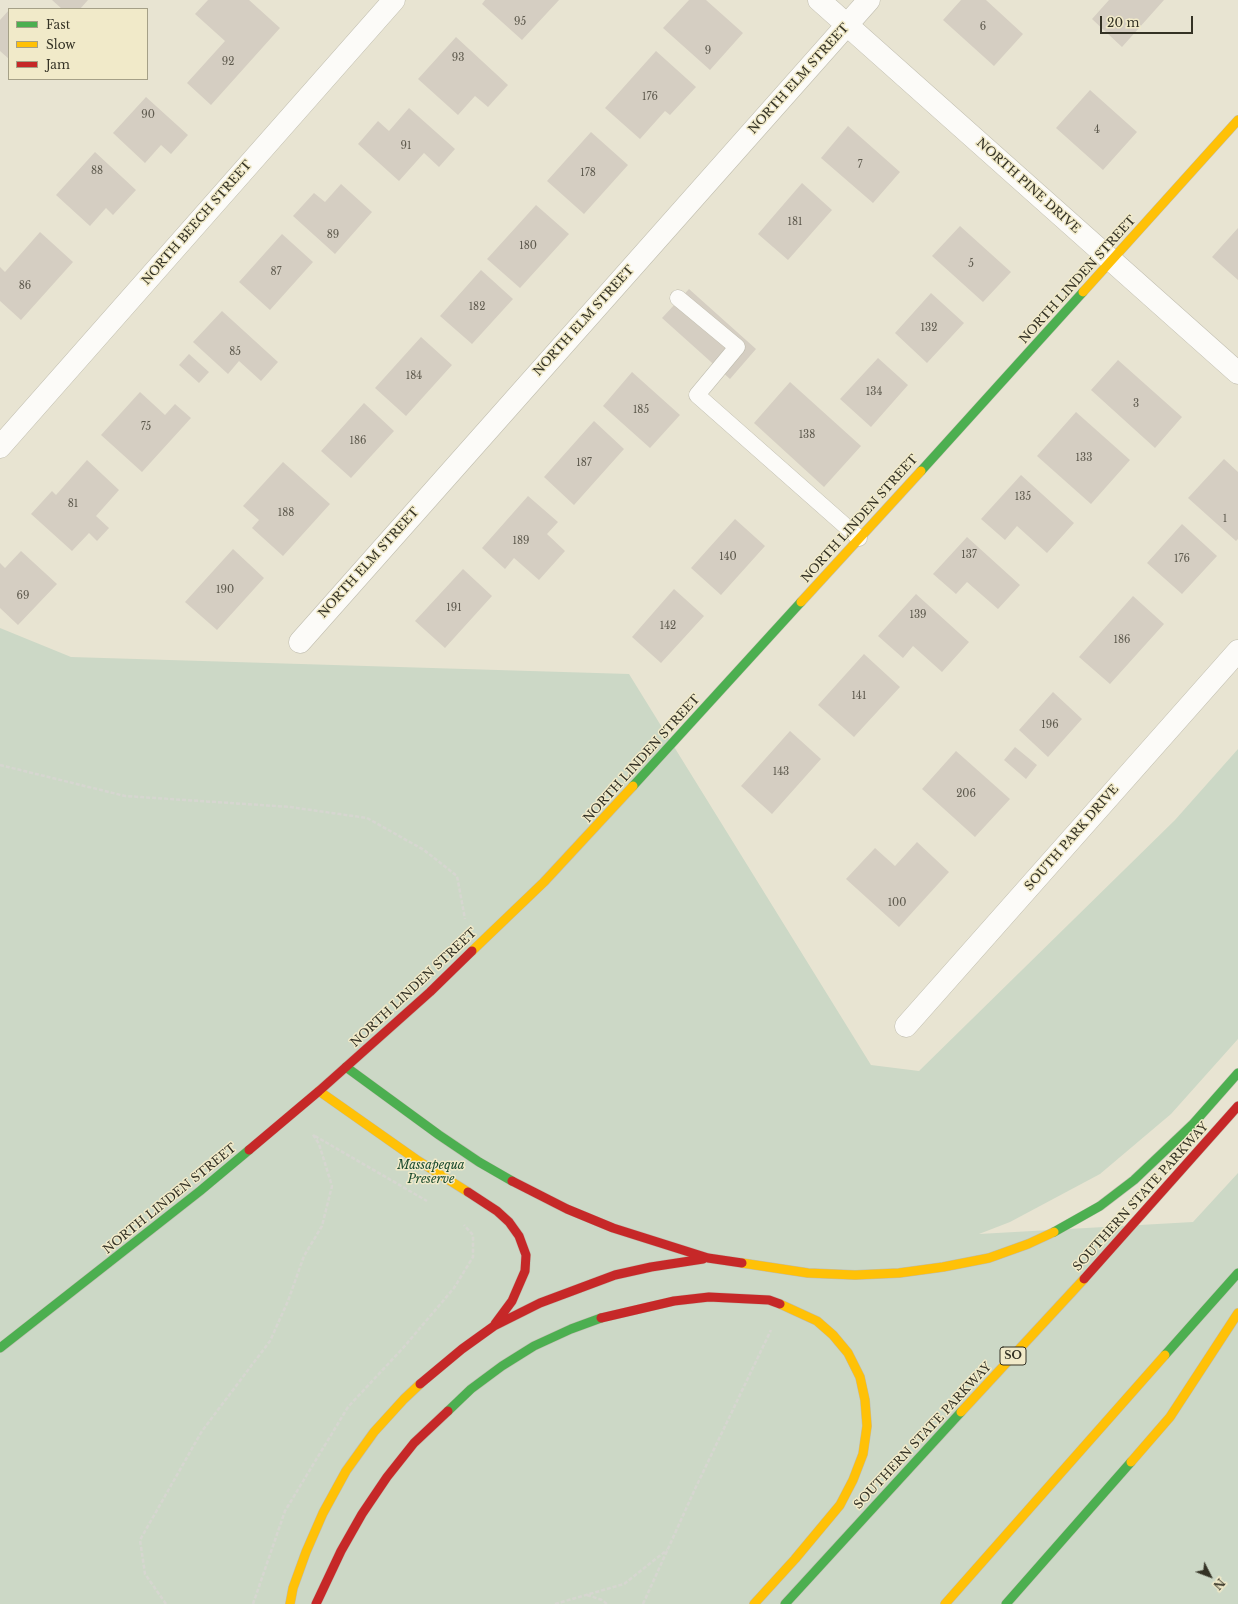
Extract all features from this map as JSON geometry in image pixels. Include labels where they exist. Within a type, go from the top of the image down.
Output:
[{"type":"main road","name":"NORTH LINDEN STREET","points":[[0,1348],[194,1196],[296,1111],[430,992],[544,882],[1112,261],[1238,120]]},
{"type":"main road","points":[[346,1067],[438,1135],[479,1162],[523,1187],[567,1209],[613,1228],[708,1258],[808,1273],[855,1275],[899,1273],[943,1268],[990,1258],[1028,1244],[1065,1227],[1100,1206],[1134,1180],[1193,1124],[1238,1073]]},
{"type":"main road","points":[[319,1090],[417,1160],[498,1211],[509,1222],[519,1236],[526,1255],[526,1271],[512,1301],[494,1326]]},
{"type":"main road","name":"SOUTHERN STATE PARKWAY","points":[[785,1604],[1087,1275],[1238,1106]]},
{"type":"main road","points":[[290,1604],[293,1588],[323,1513],[346,1471],[374,1432],[404,1399],[462,1349],[494,1326],[540,1303],[615,1275],[651,1267],[708,1258]]},
{"type":"main road","points":[[945,1604],[1238,1273]]},
{"type":"main road","points":[[316,1604],[341,1551],[362,1514],[387,1477],[414,1443],[471,1389],[502,1366],[534,1346],[571,1329],[605,1317],[640,1308],[674,1301],[709,1297],[769,1300],[793,1309],[817,1321],[833,1335],[848,1353],[860,1377],[865,1400],[867,1426],[863,1454],[853,1480],[840,1505],[806,1547],[754,1604]]},
{"type":"main road","points":[[1006,1604],[1170,1417],[1238,1313]]},
{"type":"street","name":"NORTH BEECH STREET","points":[[0,447],[394,0]]},
{"type":"street","name":"NORTH PINE DRIVE","points":[[819,0],[1238,373]]},
{"type":"street","name":"NORTH ELM STREET","points":[[300,642],[869,0]]},
{"type":"street","name":"SOUTH PARK DRIVE","points":[[906,1026],[1238,651]]},
{"type":"lane","points":[[678,298],[737,347],[697,395],[859,538]]},
{"type":"path","points":[[0,766],[125,796],[290,807],[367,818],[424,850],[457,876],[465,919],[460,924]]},
{"type":"path","points":[[166,1604],[145,1574],[140,1540],[202,1431],[270,1341],[288,1301],[304,1256],[322,1226],[332,1186],[320,1144],[296,1111]]},
{"type":"path","points":[[286,1118],[401,1187],[434,1205]]},
{"type":"path","points":[[253,1604],[285,1510],[348,1407],[403,1348],[454,1288],[473,1257],[473,1235],[460,1219]]},
{"type":"path","points":[[643,1604],[695,1489],[772,1328]]},
{"type":"path","points":[[555,1604],[624,1584],[668,1549]]},
{"type":"path","points":[[586,1595],[602,1600],[607,1604]]},
{"type":"green space","name":"Massapequa Preserve","points":[[0,628],[71,657],[629,674],[871,1065],[919,1071],[1175,820],[1238,749],[1238,1039],[1171,1114],[1100,1174],[1010,1222],[979,1234],[1193,1222],[1238,1173],[1238,1604],[0,1604]]},
{"type":"building","points":[[52,0],[88,0],[81,8],[61,8]]},
{"type":"building","points":[[208,0],[249,0],[280,28],[211,105],[187,83],[225,41],[195,14]]},
{"type":"building","points":[[485,0],[559,0],[522,40],[482,4]]},
{"type":"building","points":[[689,0],[706,0],[743,33],[710,70],[663,28]]},
{"type":"building","points":[[961,0],[986,0],[1023,34],[994,66],[943,20]]},
{"type":"building","points":[[1109,0],[1164,0],[1122,47],[1092,19]]},
{"type":"building","points":[[8,11],[8,58],[0,51],[0,20]]},
{"type":"building","points":[[456,37],[508,85],[488,107],[475,96],[458,115],[418,79]]},
{"type":"building","points":[[656,51],[696,87],[670,115],[665,111],[640,139],[605,108]]},
{"type":"building","points":[[1090,90],[1137,132],[1103,170],[1056,128]]},
{"type":"building","points":[[146,97],[188,135],[171,154],[161,145],[145,163],[113,133]]},
{"type":"building","points":[[409,108],[455,149],[439,167],[424,153],[399,181],[358,144],[378,121],[389,131]]},
{"type":"building","points":[[848,126],[900,172],[873,203],[821,158]]},
{"type":"building","points":[[591,132],[628,165],[584,214],[547,181]]},
{"type":"building","points":[[95,152],[136,190],[113,215],[106,208],[90,226],[56,195]]},
{"type":"building","points":[[802,183],[832,210],[788,260],[758,234]]},
{"type":"building","points":[[341,184],[372,212],[335,254],[293,216],[314,193],[325,202]]},
{"type":"building","points":[[536,205],[569,234],[520,288],[487,259]]},
{"type":"building","points":[[960,226],[1011,272],[983,302],[932,256]]},
{"type":"building","points":[[1238,228],[1238,280],[1212,257]]},
{"type":"building","points":[[40,232],[73,262],[21,320],[0,301],[0,267],[5,272]]},
{"type":"building","points":[[282,234],[313,262],[270,310],[239,282]]},
{"type":"building","points":[[481,270],[513,299],[472,344],[440,316]]},
{"type":"building","points":[[689,289],[756,349],[730,379],[662,318]]},
{"type":"building","points":[[931,293],[964,323],[927,363],[895,333]]},
{"type":"building","points":[[222,311],[278,362],[261,381],[239,361],[228,374],[193,342]]},
{"type":"building","points":[[421,337],[452,365],[406,416],[375,388]]},
{"type":"building","points":[[189,354],[209,372],[199,383],[179,365]]},
{"type":"building","points":[[878,358],[908,385],[871,427],[840,399]]},
{"type":"building","points":[[1118,360],[1182,417],[1155,448],[1091,390]]},
{"type":"building","points":[[632,372],[680,415],[650,448],[603,406]]},
{"type":"building","points":[[790,382],[861,446],[824,487],[754,423]]},
{"type":"building","points":[[140,392],[165,415],[175,404],[191,418],[142,472],[101,435]]},
{"type":"building","points":[[364,403],[394,431],[351,478],[321,451]]},
{"type":"building","points":[[1076,412],[1130,460],[1091,504],[1037,456]]},
{"type":"building","points":[[594,421],[624,449],[574,505],[544,477]]},
{"type":"building","points":[[1224,459],[1238,472],[1238,539],[1236,541],[1188,498]]},
{"type":"building","points":[[87,460],[119,490],[96,516],[109,528],[97,541],[89,533],[72,551],[31,514],[52,491],[56,495]]},
{"type":"building","points":[[283,462],[330,504],[283,556],[252,528],[259,520],[243,506]]},
{"type":"building","points":[[1021,475],[1074,523],[1047,553],[1017,526],[1005,540],[981,519]]},
{"type":"building","points":[[528,496],[558,522],[547,534],[565,551],[539,580],[514,558],[505,569],[482,548]]},
{"type":"building","points":[[735,519],[765,546],[721,595],[691,568]]},
{"type":"building","points":[[1182,524],[1217,556],[1182,594],[1147,563]]},
{"type":"building","points":[[967,537],[1020,585],[998,609],[967,582],[956,594],[933,574]]},
{"type":"building","points":[[233,549],[264,578],[217,630],[185,602]]},
{"type":"building","points":[[21,551],[57,584],[18,625],[0,608],[0,563],[5,568]]},
{"type":"building","points":[[463,569],[492,596],[445,648],[415,621]]},
{"type":"building","points":[[674,589],[704,616],[661,663],[632,637]]},
{"type":"building","points":[[916,594],[969,642],[942,672],[913,646],[903,658],[878,636]]},
{"type":"building","points":[[1133,596],[1164,624],[1110,684],[1079,657]]},
{"type":"building","points":[[864,654],[900,687],[854,737],[818,705]]},
{"type":"building","points":[[1053,692],[1082,719],[1048,757],[1019,730]]},
{"type":"building","points":[[790,731],[821,759],[772,814],[741,786]]},
{"type":"building","points":[[1015,747],[1037,765],[1026,779],[1004,760]]},
{"type":"building","points":[[956,751],[1010,799],[975,837],[922,789]]},
{"type":"building","points":[[917,842],[949,872],[899,927],[846,879],[875,848],[895,866]]},
{"type":"traffic: fast","points":[[921,471],[1083,292]]},
{"type":"traffic: fast","points":[[633,786],[801,602]]},
{"type":"traffic: fast","points":[[346,1067],[439,1135],[479,1162],[512,1181]]},
{"type":"traffic: fast","points":[[1054,1232],[1100,1206],[1134,1180],[1193,1124],[1238,1073]]},
{"type":"traffic: fast","points":[[0,1348],[200,1191],[249,1150]]},
{"type":"traffic: fast","points":[[1165,1355],[1238,1273]]},
{"type":"traffic: fast","points":[[448,1411],[471,1389],[502,1366],[534,1346],[571,1329],[601,1318]]},
{"type":"traffic: fast","points":[[785,1604],[961,1412]]},
{"type":"traffic: fast","points":[[1006,1604],[1131,1462]]},
{"type":"traffic: slow","points":[[1083,292],[1238,120]]},
{"type":"traffic: slow","points":[[801,602],[921,471]]},
{"type":"traffic: slow","points":[[472,951],[544,882],[633,786]]},
{"type":"traffic: slow","points":[[319,1091],[417,1160],[468,1192]]},
{"type":"traffic: slow","points":[[742,1263],[808,1273],[855,1275],[899,1273],[943,1267],[989,1258],[1028,1244],[1054,1232]]},
{"type":"traffic: slow","points":[[961,1412],[1084,1279]]},
{"type":"traffic: slow","points":[[754,1604],[795,1559],[840,1505],[853,1480],[863,1454],[867,1426],[865,1400],[860,1377],[848,1353],[833,1335],[817,1321],[780,1304]]},
{"type":"traffic: slow","points":[[1131,1462],[1170,1417],[1238,1313]]},
{"type":"traffic: slow","points":[[945,1604],[1165,1355]]},
{"type":"traffic: slow","points":[[290,1604],[293,1588],[306,1552],[323,1513],[346,1471],[374,1432],[420,1384]]},
{"type":"traffic: jam","points":[[249,1150],[319,1091],[430,992],[472,951]]},
{"type":"traffic: jam","points":[[1084,1279],[1238,1106]]},
{"type":"traffic: jam","points":[[512,1181],[567,1209],[613,1228],[708,1258],[742,1263]]},
{"type":"traffic: jam","points":[[468,1192],[497,1211],[509,1222],[519,1236],[526,1255],[525,1271],[512,1301],[495,1324]]},
{"type":"traffic: jam","points":[[420,1384],[462,1349],[494,1326],[540,1303],[615,1275],[651,1267],[703,1259]]},
{"type":"traffic: jam","points":[[601,1318],[674,1301],[709,1297],[769,1300],[780,1304]]},
{"type":"traffic: jam","points":[[316,1604],[341,1551],[362,1514],[387,1477],[414,1443],[448,1411]]}]
